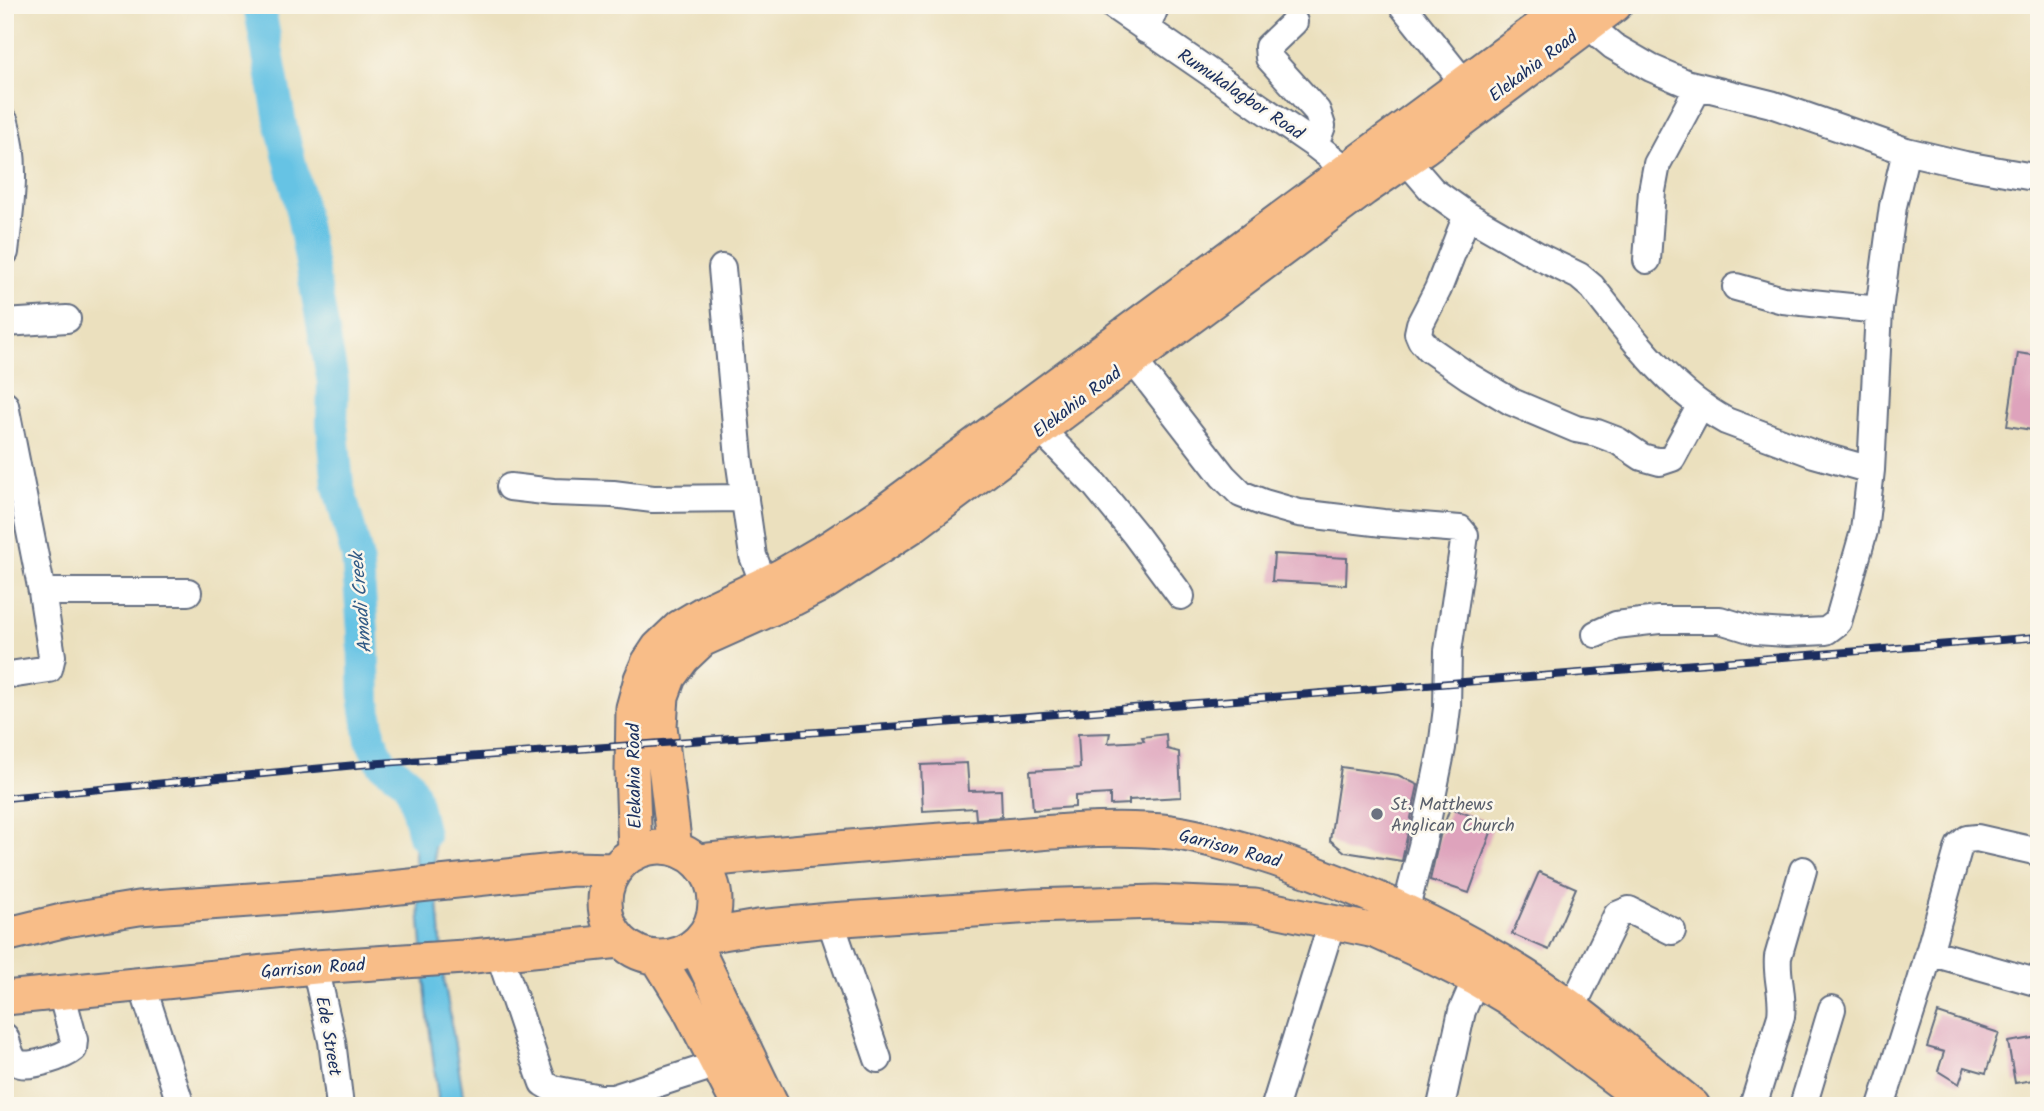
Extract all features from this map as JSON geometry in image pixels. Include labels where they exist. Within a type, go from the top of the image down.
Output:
[{"type":"main road","name":"Elekahia Road","points":[[1397,150],[1464,83],[1579,15],[1615,5]]},
{"type":"main road","name":"Elekahia Road","points":[[625,861],[632,771],[633,708],[648,663],[658,648],[680,627],[829,548],[884,512],[1397,150],[1579,15]]},
{"type":"main road","name":"Elekahia Road","points":[[687,855],[660,726],[662,696],[669,677],[683,658],[702,640],[793,599],[867,557],[1133,359],[1355,179]]},
{"type":"main road","name":"Garrison Road","points":[[687,855],[1084,831],[1172,832],[1212,840],[1318,873],[1463,940],[1572,1008],[1693,1106]]},
{"type":"main road","points":[[5,935],[66,920],[139,908],[573,869],[625,861],[648,848],[662,846],[687,855],[708,872],[716,897],[712,924],[700,940],[684,953],[657,957],[643,954],[620,940],[609,924],[605,904],[607,886],[625,861]]},
{"type":"main road","points":[[700,940],[758,927],[1033,906],[1156,902],[1255,906],[1375,931],[1476,979],[1558,1034],[1652,1106]]},
{"type":"main road","name":"Garrison Road","points":[[5,998],[316,967],[464,957],[620,940]]},
{"type":"main road","points":[[700,940],[772,1106]]},
{"type":"main road","points":[[657,957],[688,1007],[739,1106]]},
{"type":"street","name":"Rumukalagbor Road","points":[[1112,5],[1315,145],[1355,179]]},
{"type":"street","points":[[1146,30],[1156,5]]},
{"type":"street","points":[[1402,5],[1464,83]]},
{"type":"street","points":[[1579,15],[1613,46],[1651,68],[1686,83],[1771,104],[1906,151],[2039,178]]},
{"type":"street","points":[[1294,22],[1268,47],[1267,52],[1269,58],[1317,111],[1322,126],[1315,145]]},
{"type":"street","points":[[1647,260],[1652,191],[1657,164],[1699,86]]},
{"type":"street","points":[[5,122],[13,167],[5,252]]},
{"type":"street","points":[[1397,150],[1432,190],[1467,215],[1578,276],[1592,287],[1662,371],[1701,405],[1726,421],[1814,454],[1871,470]]},
{"type":"street","points":[[1597,634],[1616,625],[1631,622],[1720,620],[1756,631],[1814,633],[1826,631],[1838,622],[1864,531],[1871,470],[1879,310],[1893,206],[1906,151]]},
{"type":"street","points":[[1467,215],[1420,324],[1419,337],[1429,349],[1512,402],[1576,429],[1618,441],[1642,457],[1660,462],[1672,458],[1701,405]]},
{"type":"street","points":[[722,268],[739,458],[753,556],[764,584]]},
{"type":"street","points":[[1736,287],[1783,300],[1879,310]]},
{"type":"street","points":[[5,323],[67,319]]},
{"type":"street","points":[[1133,359],[1223,476],[1241,494],[1299,513],[1460,529],[1465,535],[1448,651],[1447,708],[1442,748],[1405,912]]},
{"type":"street","points":[[5,405],[52,656],[49,669],[16,674]]},
{"type":"street","points":[[1041,430],[1136,534],[1181,596]]},
{"type":"street","points":[[510,487],[653,499],[745,498]]},
{"type":"street","points":[[42,592],[188,592]]},
{"type":"street","points":[[1881,1106],[1959,846],[1967,839],[1977,838],[2039,852]]},
{"type":"street","points":[[1753,1106],[1781,1016],[1783,1004],[1777,969],[1778,957],[1803,870]]},
{"type":"street","points":[[1572,1008],[1618,915],[1629,910],[1672,931]]},
{"type":"street","points":[[830,920],[878,1059]]},
{"type":"street","points":[[1275,1106],[1332,922]]},
{"type":"street","points":[[1929,952],[2039,984]]},
{"type":"street","points":[[499,953],[543,1083],[553,1089],[586,1097],[613,1098],[718,1064]]},
{"type":"street","name":"Ede Street","points":[[316,967],[332,1041],[340,1106]]},
{"type":"street","points":[[1441,1106],[1462,1011],[1476,979]]},
{"type":"street","points":[[142,985],[181,1106]]},
{"type":"street","points":[[5,1037],[12,1058],[18,1064],[29,1065],[68,1054],[73,1049],[74,1040],[61,992]]},
{"type":"street","points":[[1803,1106],[1832,1009]]},
{"type":"water","points":[[417,792],[433,836],[444,979],[465,1106],[439,1106],[427,1009],[410,794]]},
{"type":"building","points":[[2018,353],[2039,356],[2039,395],[2032,430],[2007,426]]},
{"type":"building","points":[[1274,554],[1347,558],[1346,585],[1272,581]]},
{"type":"building","points":[[1110,733],[1108,743],[1144,741],[1142,737],[1166,734],[1167,749],[1179,752],[1181,797],[1129,800],[1129,804],[1110,805],[1110,794],[1075,796],[1075,807],[1033,810],[1030,771],[1080,768],[1078,734]]},
{"type":"building","points":[[967,763],[969,791],[1001,790],[1002,817],[976,819],[975,808],[923,811],[921,765]]},
{"type":"building","name":"St. Matthews Anglican Church","points":[[1341,767],[1398,775],[1418,785],[1402,861],[1345,852],[1330,840]]},
{"type":"building","points":[[1450,808],[1494,824],[1469,893],[1430,880],[1440,836]]},
{"type":"building","points":[[1539,872],[1576,888],[1549,950],[1512,934]]},
{"type":"building","points":[[1938,1013],[1999,1033],[1986,1073],[1965,1067],[1959,1084],[1938,1071],[1944,1052],[1927,1047]]},
{"type":"building","points":[[2039,1037],[2039,1079],[2015,1083],[2008,1042]]},
{"type":"waterway","name":"Amadi Creek","points":[[259,5],[333,382],[332,423],[338,485],[357,556],[365,703],[371,740],[382,763],[406,780],[413,793],[423,835]]},
{"type":"railway","points":[[5,798],[367,764],[916,725],[2039,637]]},
{"type":"place","name":"St. Matthews Anglican Church","points":[[1377,814]]}]
